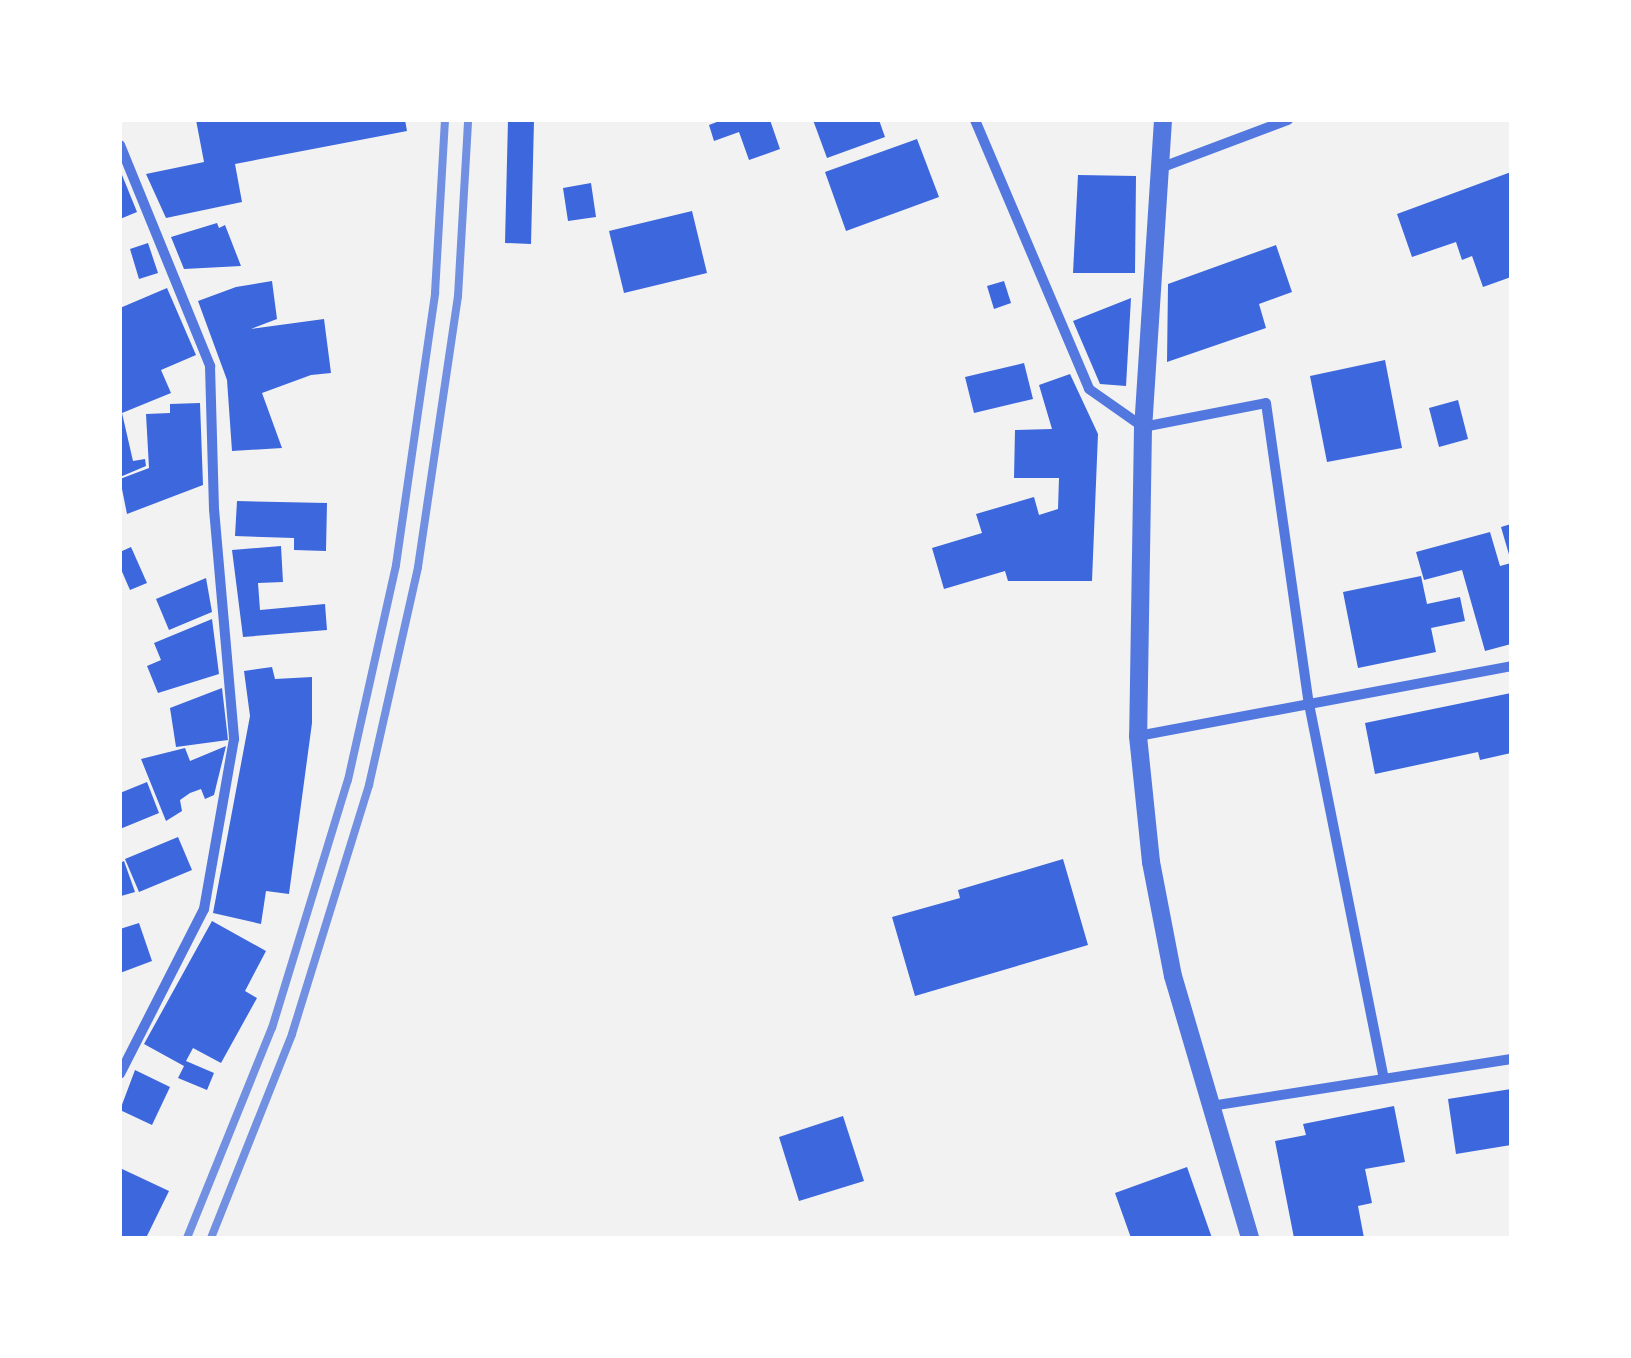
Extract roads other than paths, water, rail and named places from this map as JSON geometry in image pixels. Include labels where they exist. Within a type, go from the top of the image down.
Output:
[{"type":"street","points":[[976,120],[1090,389],[1143,427],[1266,404],[1309,704],[1384,1078]]},
{"type":"street","points":[[1163,120],[1143,427],[1138,736],[1155,881],[1174,976],[1208,1106],[1250,1238]]},
{"type":"street","points":[[1160,168],[1288,120]]},
{"type":"street","points":[[120,145],[210,366],[214,510],[234,739],[204,909],[120,1074]]},
{"type":"street","points":[[1138,736],[1511,666]]},
{"type":"street","points":[[1208,1106],[1511,1059]]},
{"type":"railway","points":[[187,1238],[272,1028],[348,780],[396,565],[435,293],[445,120]]},
{"type":"railway","points":[[211,1238],[292,1034],[369,785],[418,567],[458,296],[468,120]]}]
